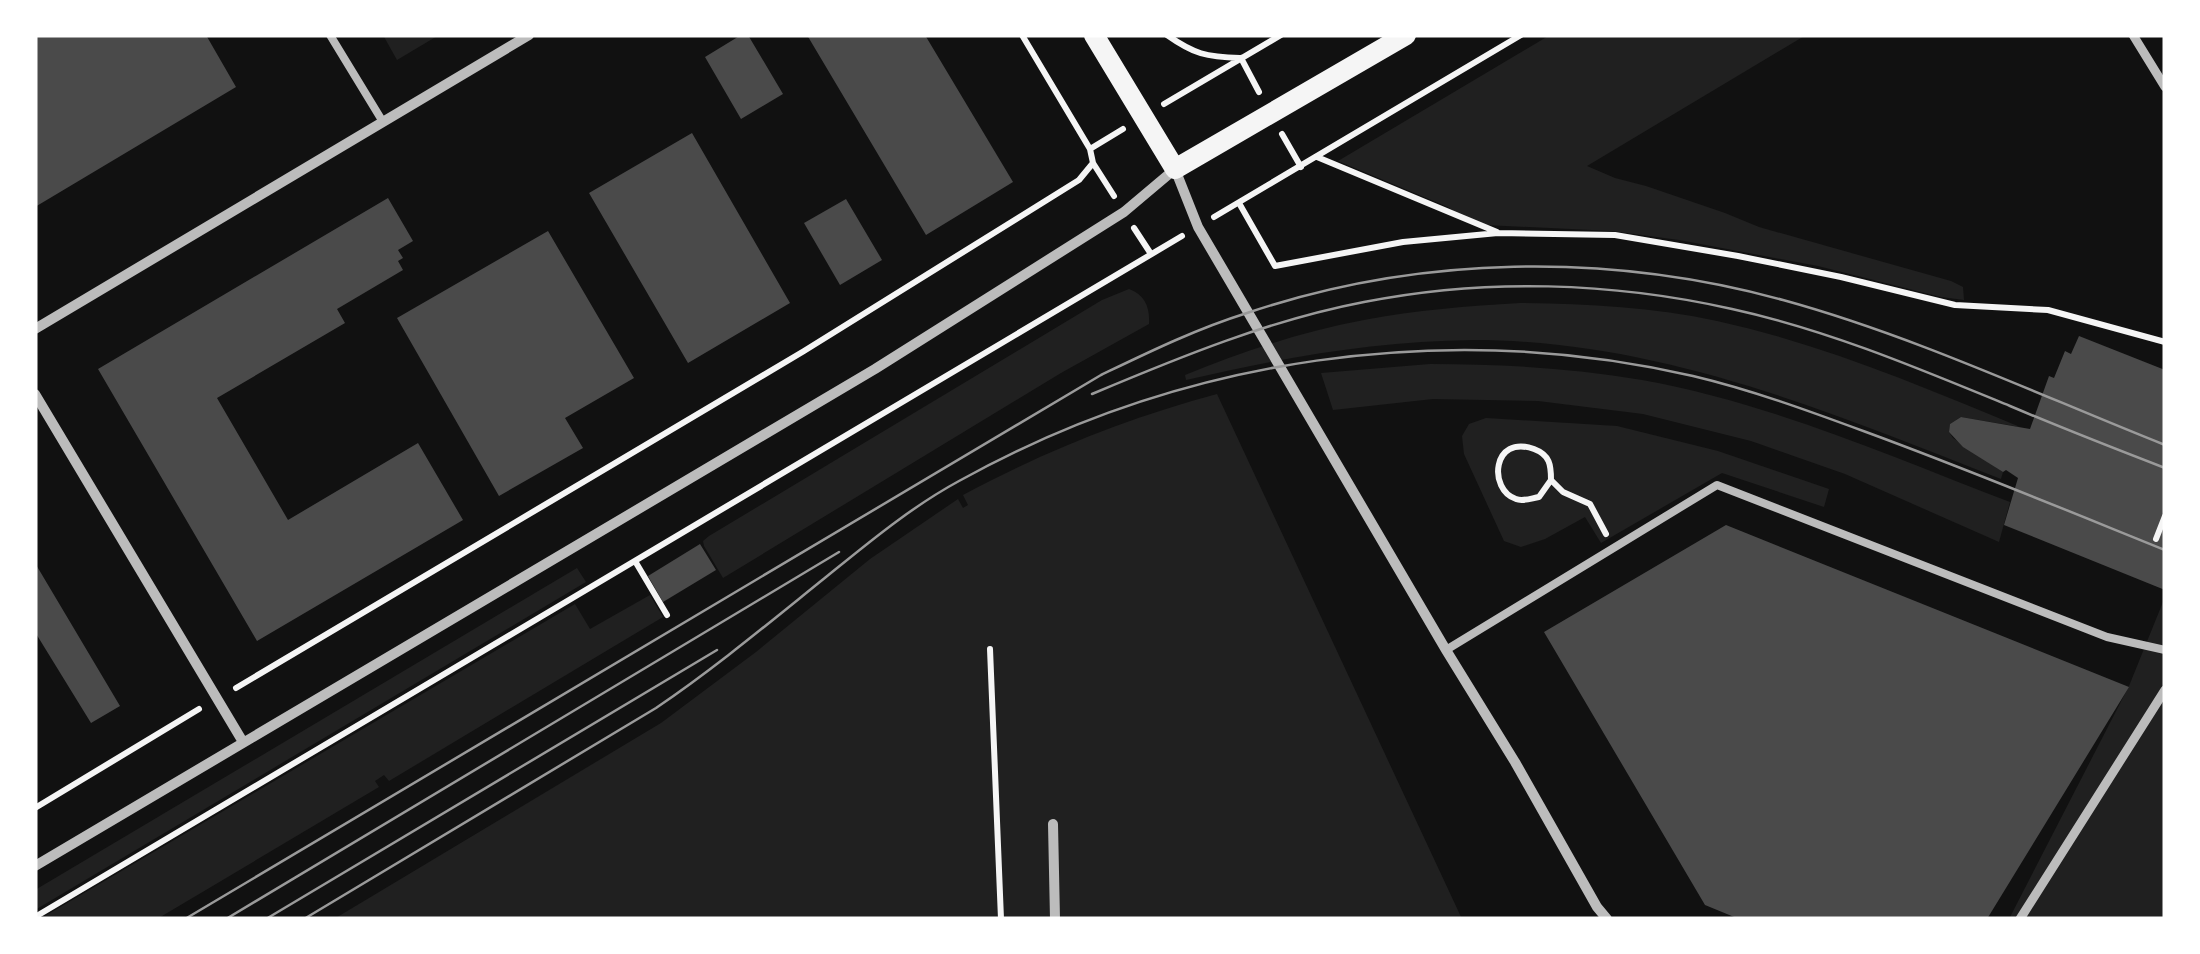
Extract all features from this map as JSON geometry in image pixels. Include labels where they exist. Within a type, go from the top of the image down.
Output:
[{"type":"main road","points":[[1094,35],[1175,169],[1406,35]]},
{"type":"street","points":[[35,329],[529,35]]},
{"type":"street","points":[[2134,35],[2165,87]]},
{"type":"street","points":[[35,866],[875,368],[1124,212],[1175,169],[1198,227],[1607,919]]},
{"type":"street","points":[[36,399],[243,742]]},
{"type":"street","points":[[2020,919],[2165,690]]},
{"type":"street","points":[[1053,824],[1054,919]]},
{"type":"street","points":[[1589,919],[1597,907]]},
{"type":"lane","points":[[330,35],[382,122]]},
{"type":"lane","points":[[1446,650],[1718,485],[2108,638],[2165,650]]},
{"type":"path","points":[[35,808],[804,351],[1080,180],[1093,163],[1090,149],[1022,35]]},
{"type":"path","points":[[1167,35],[1190,51],[1241,58],[1282,35]]},
{"type":"path","points":[[35,917],[1521,35]]},
{"type":"path","points":[[1317,157],[1498,233]]},
{"type":"path","points":[[1239,203],[1275,266],[1403,242],[1498,233],[1615,235],[1824,273],[1955,305],[2048,310],[2165,342]]},
{"type":"path","points":[[1551,480],[1539,496],[1517,500],[1500,482],[1500,456],[1509,448],[1520,446],[1545,455],[1551,464],[1551,480],[1564,492],[1590,504],[1614,548]]},
{"type":"path","points":[[2156,538],[2165,517]]},
{"type":"path","points":[[635,561],[667,615]]},
{"type":"path","points":[[990,649],[1002,919]]},
{"type":"shaded area","points":[[383,35],[439,35],[397,60]]},
{"type":"shaded area","points":[[1550,35],[1806,35],[1587,166],[1759,227],[1951,281],[1963,287],[1964,300],[1818,266],[1679,240],[1612,231],[1485,225],[1338,161]]},
{"type":"shaded area","points":[[1129,289],[1145,302],[1149,324],[723,578],[704,546],[703,541],[709,536],[1102,300]]},
{"type":"shaded area","points":[[1520,303],[1644,309],[1756,330],[1871,367],[2020,427],[1961,417],[1950,424],[1953,438],[2003,472],[2001,479],[1743,384],[1610,352],[1542,343],[1473,340],[1364,347],[1186,380],[1185,375],[1228,358],[1341,325],[1422,311]]},
{"type":"shaded area","points":[[1430,364],[1616,376],[1737,402],[1875,449],[2010,502],[1999,542],[1845,474],[1751,441],[1643,414],[1538,401],[1433,399],[1333,410],[1321,373]]},
{"type":"shaded area","points":[[1217,394],[1462,919],[334,919],[661,723],[870,559],[958,499],[963,508],[968,505],[963,495],[1087,437]]},
{"type":"shaded area","points":[[1486,418],[1617,426],[1718,451],[1829,489],[1824,507],[1722,473],[1601,543],[1585,517],[1521,547],[1504,541],[1464,454],[1462,436],[1469,424]]},
{"type":"shaded area","points":[[577,568],[586,582],[35,910],[35,890]]},
{"type":"shaded area","points":[[650,595],[663,617],[389,781],[384,775],[375,781],[379,787],[157,919],[40,919],[575,604],[590,629]]},
{"type":"shaded area","points":[[2165,597],[2165,919],[2009,919],[2129,686]]},
{"type":"building","points":[[35,35],[206,35],[236,87],[35,207]]},
{"type":"building","points":[[741,35],[748,35],[783,94],[741,119],[705,57]]},
{"type":"building","points":[[807,35],[925,35],[1013,182],[926,235]]},
{"type":"building","points":[[692,133],[790,303],[688,363],[589,193]]},
{"type":"building","points":[[388,198],[413,241],[398,250],[403,270],[337,309],[345,323],[217,398],[288,520],[418,443],[463,520],[257,641],[98,369]]},
{"type":"building","points":[[846,199],[882,260],[840,285],[804,223]]},
{"type":"building","points":[[548,231],[634,378],[565,418],[583,448],[499,496],[397,318]]},
{"type":"building","points":[[2079,336],[2165,370],[2165,590],[2004,525],[2018,478],[1963,447],[1949,432],[1950,424],[1961,417],[2030,429],[2049,376],[2054,378],[2065,351],[2071,354]]},
{"type":"building","points":[[1726,525],[2129,687],[1987,919],[1739,919],[1705,905],[1544,632]]},
{"type":"building","points":[[700,544],[716,570],[663,602],[648,576]]},
{"type":"building","points":[[35,563],[120,706],[91,723],[35,632]]},
{"type":"tram line","points":[[185,919],[1101,375],[1209,326],[1312,294],[1446,271],[1514,267],[1582,268],[1717,284],[1880,331],[2165,445]]},
{"type":"tram line","points":[[1092,394],[1260,329],[1364,302],[1456,289],[1595,289],[1687,300],[1803,328],[1908,365],[2165,468]]},
{"type":"tram line","points":[[304,919],[656,708],[890,526],[941,491],[1044,439],[1133,404],[1224,378],[1317,361],[1411,351],[1505,351],[1599,359],[1693,376],[1759,394],[1866,432],[2165,550]]},
{"type":"tram line","points":[[226,919],[839,552]]},
{"type":"tram line","points":[[266,919],[717,650]]}]
